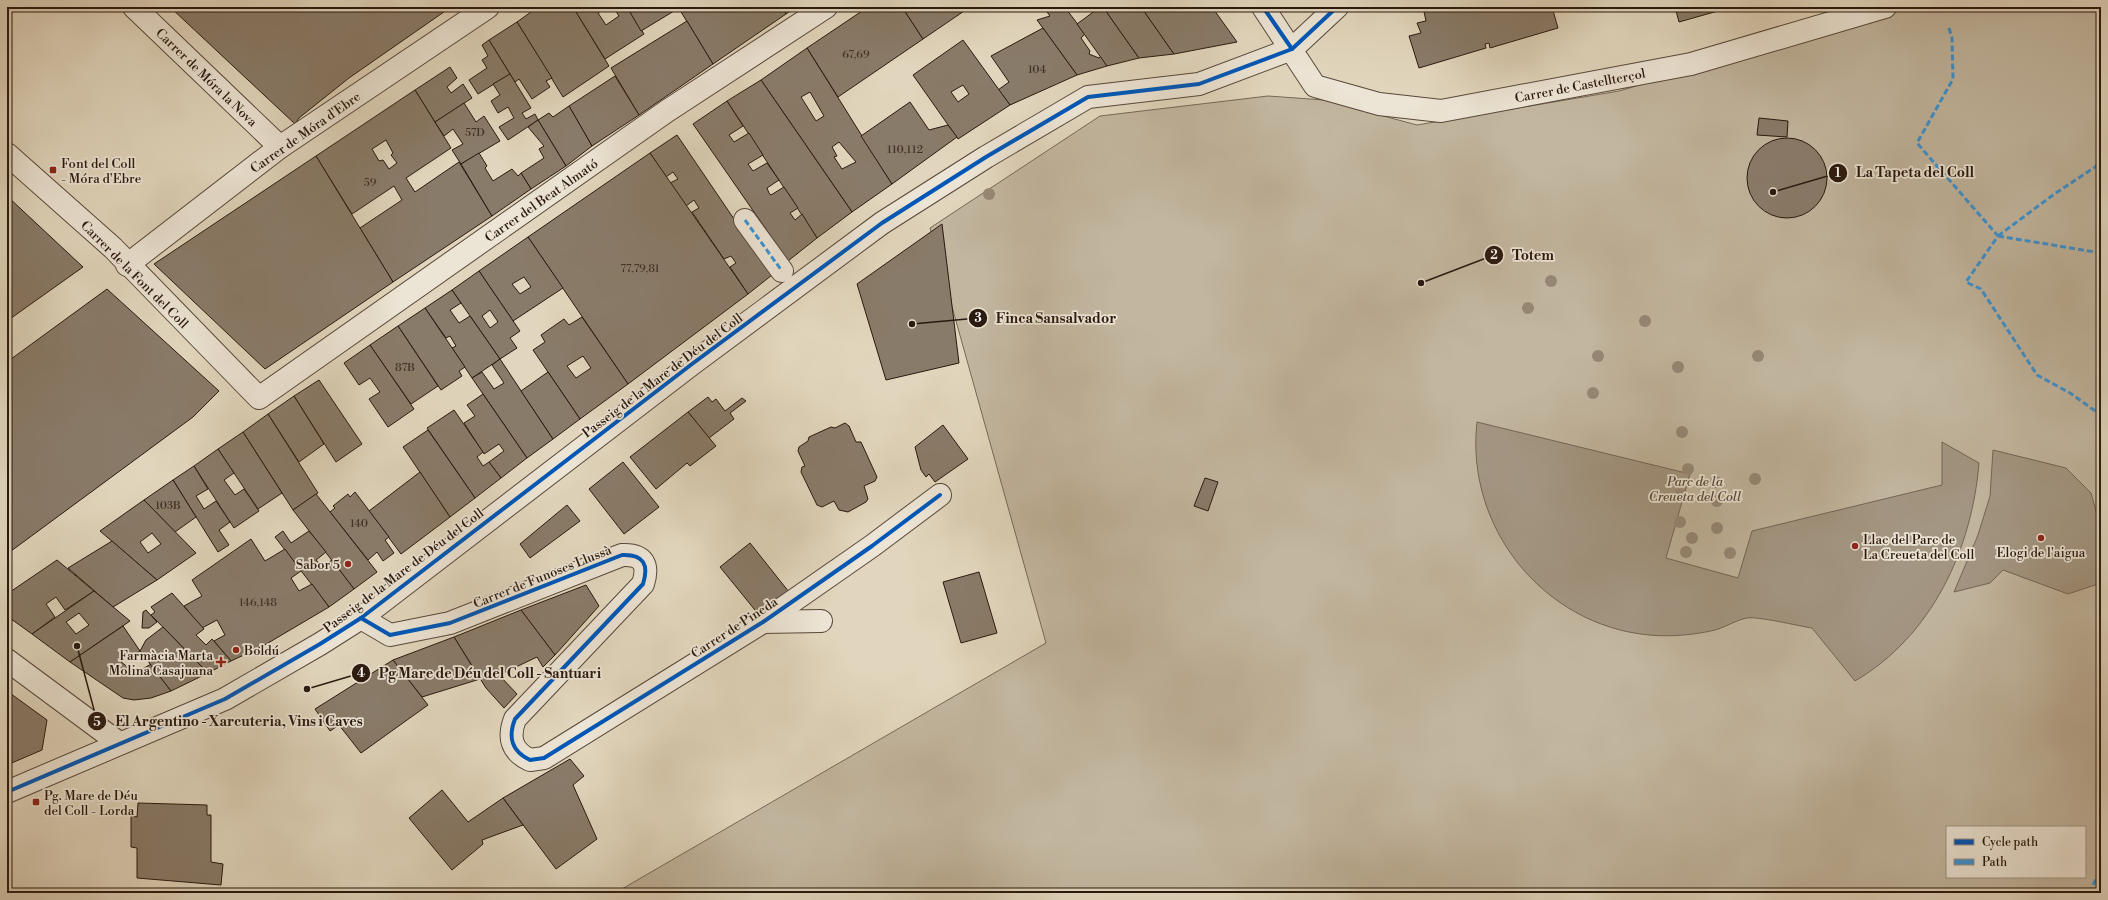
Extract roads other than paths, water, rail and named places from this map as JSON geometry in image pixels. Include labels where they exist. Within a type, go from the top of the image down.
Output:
[{"type":"street","name":"Carrer de Móra la Nova","points":[[134,7],[280,147]]},
{"type":"street","name":"Carrer de Móra d'Ebre","points":[[127,265],[280,147],[488,7]]},
{"type":"street","name":"Carrer del Beat Almató","points":[[259,398],[668,111],[826,7]]},
{"type":"street","name":"Carrer de Castellterçol","points":[[1263,7],[1315,86],[1379,104],[1441,111],[1691,64],[1884,7]]},
{"type":"street","name":"Passeig de la Mare de Déu del Coll","points":[[7,792],[225,699],[320,644],[361,618],[692,364],[876,228],[986,157],[1088,97],[1200,84],[1292,49],[1337,7]]},
{"type":"street","name":"Carrer de la Font del Coll","points":[[7,154],[113,248],[127,265],[259,398]]},
{"type":"street","points":[[745,220],[782,272]]},
{"type":"street","name":"Carrer de Pineda","points":[[530,760],[544,758],[763,622],[872,546],[940,495]]},
{"type":"street","name":"Carrer de Funoses Llussà","points":[[361,618],[390,635],[450,623],[622,555],[630,555],[643,561],[646,567],[643,584],[515,719],[510,736],[512,744],[522,756],[530,760]]},
{"type":"street","points":[[763,622],[821,622]]},
{"type":"street","points":[[7,660],[119,744]]},
{"type":"place","name":"Font del Coll - Móra d'Ebre","points":[[53,170]]},
{"type":"place","name":"La Tapeta del Coll","points":[[1773,192]]},
{"type":"place","name":"Totem","points":[[1421,283]]},
{"type":"place","name":"Finca Sansalvador","points":[[912,324]]},
{"type":"place","name":"Elogi de l'aigua","points":[[2041,538]]},
{"type":"place","name":"Llac del Parc de La Creueta del Coll","points":[[1855,546]]},
{"type":"place","name":"Sabor 5","points":[[348,564]]},
{"type":"place","name":"El Argentino - Xarcuteria, Vins i Caves","points":[[77,646]]},
{"type":"place","name":"Boldú","points":[[236,650]]},
{"type":"place","name":"Farmàcia Marta Molina Casajuana","points":[[221,662]]},
{"type":"place","name":"Pg Mare de Déu del Coll - Santuari","points":[[307,689]]},
{"type":"place","name":"Pg. Mare de Déu del Coll - Lorda","points":[[36,802]]},
{"type":"park label","name":"Parc de la Creueta del Coll","points":[[1695,488]]}]
